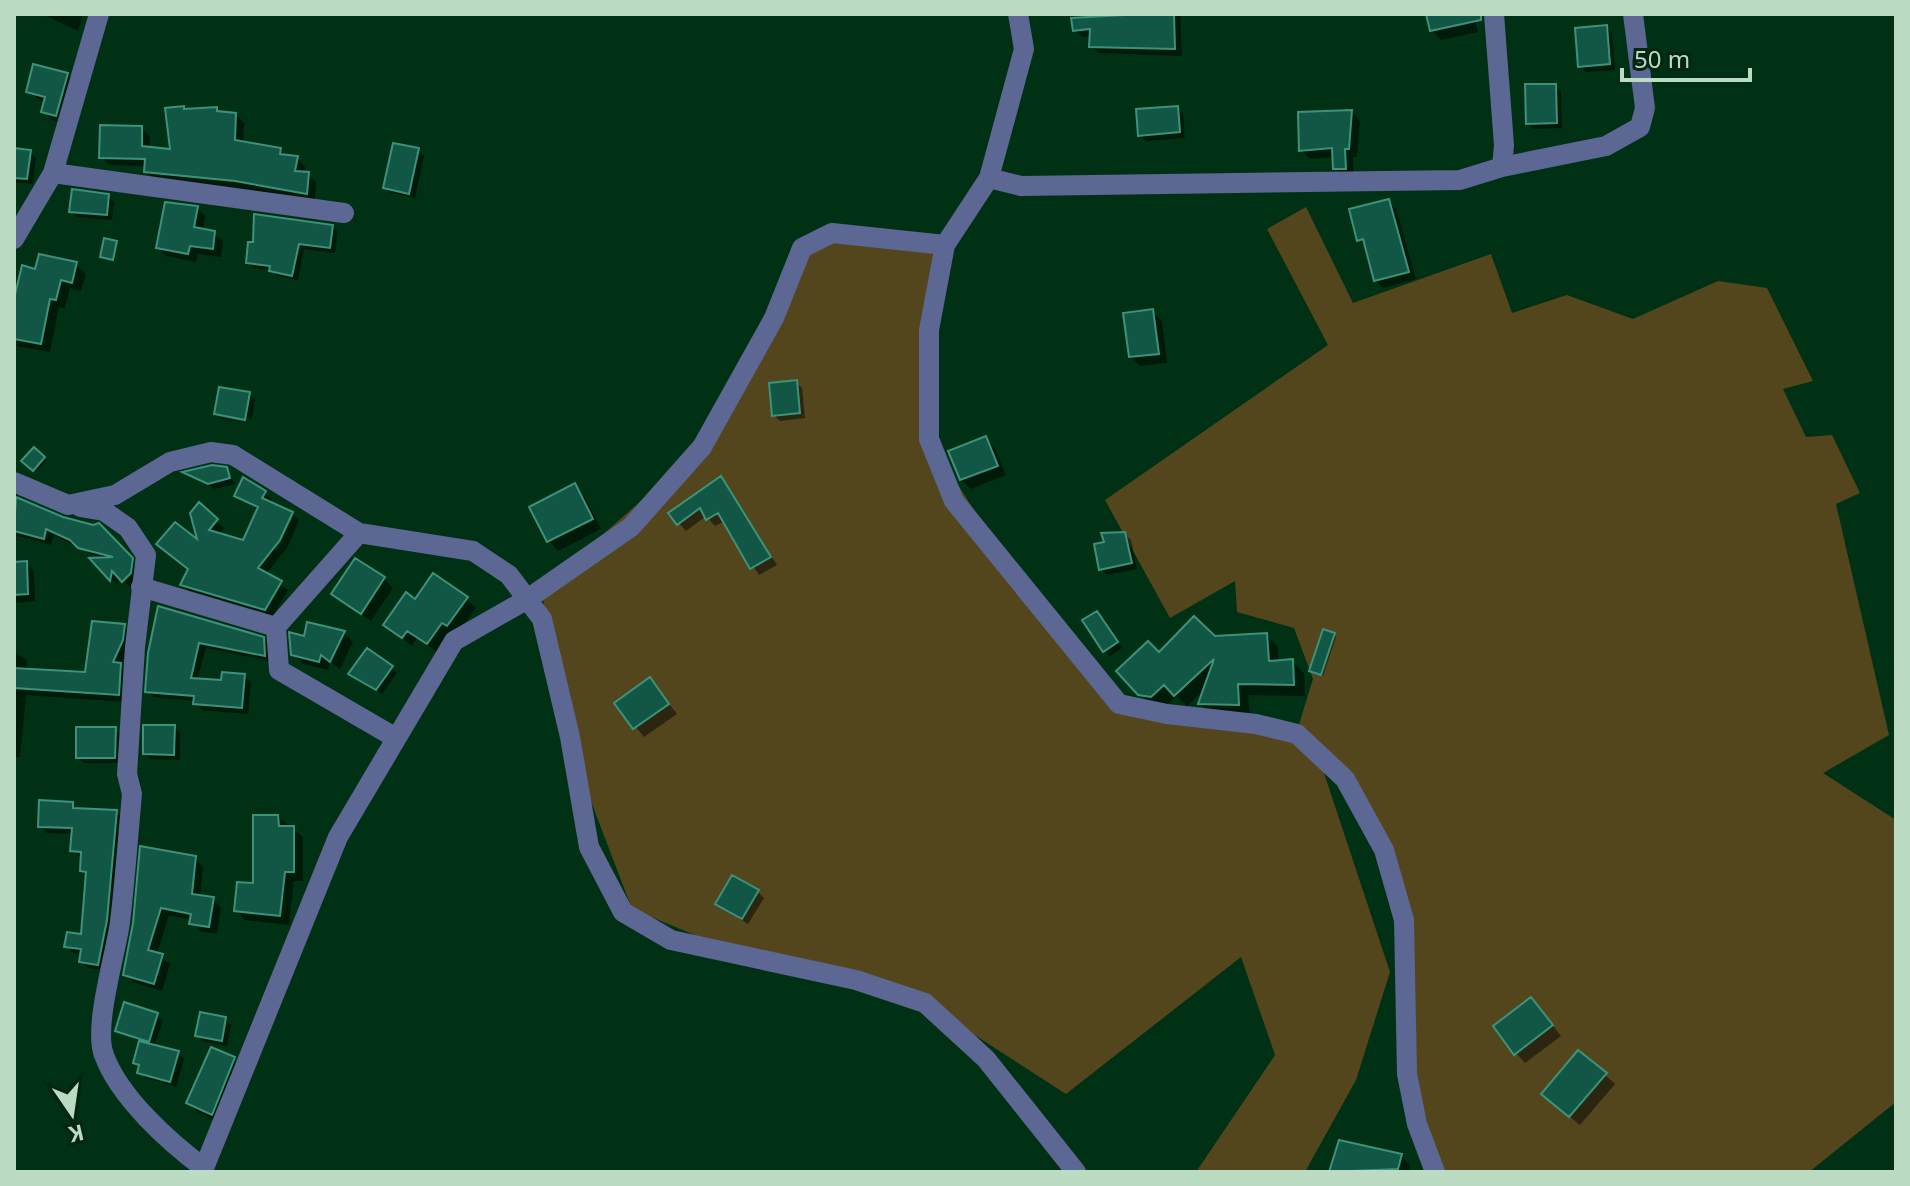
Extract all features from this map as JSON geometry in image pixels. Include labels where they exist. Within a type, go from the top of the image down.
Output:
[{"type":"street","points":[[14,239],[53,173],[99,14]]},
{"type":"street","points":[[1018,14],[1024,49],[989,178],[945,245],[929,330],[929,439],[954,501],[1119,704],[1167,714],[1256,724],[1297,734],[1345,779],[1384,850],[1404,920],[1407,1074],[1417,1124],[1435,1172]]},
{"type":"street","points":[[1494,14],[1504,145],[1502,167]]},
{"type":"street","points":[[989,178],[1021,186],[1460,180],[1502,167],[1606,146],[1640,127],[1645,108],[1633,14]]},
{"type":"street","points":[[53,173],[344,213]]},
{"type":"street","points":[[14,482],[68,505],[104,511],[128,528],[146,555],[127,774],[132,794],[120,926],[106,987],[103,1053],[124,1089],[167,1141],[203,1170],[338,837],[454,641],[526,600],[631,527],[702,447],[774,318],[802,248],[832,233],[945,245]]},
{"type":"street","points":[[68,505],[115,495],[170,462],[211,452],[233,455],[359,533],[473,551],[509,575],[542,619],[570,737],[589,847],[623,912],[671,940],[856,980],[925,1003],[986,1059],[1076,1172]]},
{"type":"street","points":[[359,533],[276,627],[279,670],[396,738]]},
{"type":"street","points":[[141,587],[276,627]]},
{"type":"shaded area","points":[[1306,207],[1353,303],[1491,254],[1512,313],[1567,295],[1633,319],[1718,281],[1767,288],[1813,381],[1783,389],[1806,437],[1832,435],[1860,493],[1836,504],[1889,735],[1823,773],[1896,820],[1896,1102],[1809,1172],[1440,1172],[1417,1124],[1404,920],[1384,850],[1318,755],[1390,972],[1356,1080],[1305,1172],[1196,1172],[1275,1055],[1241,957],[1066,1094],[925,1003],[760,962],[632,909],[573,754],[541,589],[702,447],[816,241],[945,245],[929,439],[1024,589],[1119,704],[1296,734],[1313,679],[1294,628],[1237,612],[1235,581],[1170,618],[1105,500],[1328,345],[1267,229]]},
{"type":"building","points":[[1174,14],[1175,49],[1089,47],[1090,29],[1073,31],[1071,18]]},
{"type":"building","points":[[1426,14],[1481,14],[1481,20],[1430,31]]},
{"type":"building","points":[[1607,25],[1610,64],[1578,67],[1575,28]]},
{"type":"building","points":[[33,64],[68,73],[56,116],[41,112],[45,97],[26,92]]},
{"type":"building","points":[[1525,84],[1556,84],[1557,123],[1526,124]]},
{"type":"building","points":[[184,106],[184,109],[217,107],[217,111],[236,113],[235,140],[281,148],[280,154],[298,156],[295,171],[309,172],[307,194],[235,181],[144,172],[145,159],[99,158],[100,125],[142,126],[142,146],[170,149],[165,108]]},
{"type":"building","points":[[1178,106],[1180,132],[1138,136],[1136,109]]},
{"type":"building","points":[[1352,110],[1349,149],[1345,149],[1346,169],[1333,169],[1332,148],[1299,151],[1298,112]]},
{"type":"building","points":[[393,143],[419,148],[409,194],[383,188]]},
{"type":"building","points":[[14,148],[31,150],[27,179],[14,178]]},
{"type":"building","points":[[72,189],[109,194],[107,215],[69,212]]},
{"type":"building","points":[[1389,199],[1409,272],[1374,281],[1363,239],[1357,241],[1349,209]]},
{"type":"building","points":[[165,202],[198,206],[194,227],[215,231],[213,249],[190,246],[188,254],[156,248]]},
{"type":"building","points":[[254,214],[333,225],[330,248],[299,244],[292,276],[269,271],[270,266],[246,263],[248,242],[253,242]]},
{"type":"building","points":[[104,238],[117,241],[113,260],[100,257]]},
{"type":"building","points":[[39,254],[77,262],[72,283],[61,280],[56,300],[50,299],[41,344],[14,339],[14,299],[22,265],[35,269]]},
{"type":"building","points":[[1153,309],[1159,354],[1129,357],[1123,313]]},
{"type":"building","points":[[797,380],[800,413],[772,416],[769,383]]},
{"type":"building","points":[[219,387],[250,392],[245,420],[214,414]]},
{"type":"building","points":[[986,436],[998,466],[960,480],[948,451]]},
{"type":"building","points":[[34,447],[45,457],[33,471],[21,461]]},
{"type":"building","points":[[212,465],[227,467],[230,478],[208,484],[182,472]]},
{"type":"building","points":[[721,476],[771,557],[750,569],[718,513],[706,520],[700,508],[677,525],[668,513]]},
{"type":"building","points":[[243,477],[266,491],[262,498],[293,512],[280,540],[258,568],[282,581],[265,610],[180,585],[188,569],[156,544],[175,522],[197,539],[190,513],[199,502],[218,519],[209,530],[243,540],[258,507],[234,496]]},
{"type":"building","points":[[575,483],[593,519],[547,542],[529,507]]},
{"type":"building","points":[[16,497],[63,517],[93,525],[99,523],[133,558],[131,573],[122,582],[112,571],[110,581],[89,558],[113,557],[78,548],[70,540],[46,529],[44,539],[14,531]]},
{"type":"building","points":[[1125,532],[1132,563],[1099,570],[1094,544],[1104,542],[1101,533]]},
{"type":"building","points":[[355,558],[385,577],[361,614],[331,594]]},
{"type":"building","points":[[27,561],[28,594],[14,595],[14,562]]},
{"type":"building","points":[[433,573],[468,597],[447,626],[442,623],[427,644],[407,631],[402,638],[383,625],[406,592],[415,599]]},
{"type":"building","points":[[158,606],[264,637],[265,656],[199,643],[191,678],[221,680],[222,672],[245,674],[242,708],[193,704],[194,696],[145,692],[148,653]]},
{"type":"building","points":[[1097,611],[1118,642],[1103,652],[1082,620]]},
{"type":"building","points":[[1194,616],[1215,636],[1267,633],[1269,661],[1293,659],[1294,685],[1238,684],[1239,705],[1198,704],[1214,659],[1174,696],[1164,685],[1151,697],[1138,695],[1116,671],[1148,641],[1159,652]]},
{"type":"building","points":[[92,621],[125,624],[123,640],[113,662],[121,663],[119,695],[14,688],[14,668],[85,672]]},
{"type":"building","points":[[307,622],[345,631],[330,662],[321,655],[319,662],[291,655],[289,632],[304,636]]},
{"type":"building","points":[[1323,629],[1335,633],[1321,675],[1309,671]]},
{"type":"building","points":[[367,648],[393,666],[376,690],[348,674]]},
{"type":"building","points":[[650,677],[669,704],[633,729],[614,703]]},
{"type":"building","points":[[143,725],[175,725],[174,755],[143,754]]},
{"type":"building","points":[[76,727],[116,727],[115,758],[76,758]]},
{"type":"building","points":[[39,800],[73,802],[73,808],[117,810],[107,920],[98,965],[79,962],[81,949],[64,947],[67,932],[81,934],[86,872],[80,871],[81,852],[70,851],[72,828],[38,827]]},
{"type":"building","points":[[253,815],[278,815],[279,826],[294,826],[294,872],[285,872],[280,916],[234,911],[237,882],[253,883]]},
{"type":"building","points":[[140,846],[196,856],[192,894],[214,897],[209,927],[189,924],[191,914],[161,908],[148,950],[163,954],[154,984],[123,975],[133,923]]},
{"type":"building","points":[[732,875],[759,890],[742,919],[715,904]]},
{"type":"building","points":[[1531,997],[1553,1025],[1514,1055],[1493,1026]]},
{"type":"building","points":[[124,1002],[158,1013],[149,1042],[115,1031]]},
{"type":"building","points":[[200,1012],[226,1017],[222,1041],[195,1036]]},
{"type":"building","points":[[139,1041],[179,1051],[170,1082],[137,1073],[139,1065],[133,1063]]},
{"type":"building","points":[[211,1047],[235,1057],[212,1115],[186,1103]]},
{"type":"building","points":[[1578,1050],[1607,1073],[1569,1117],[1541,1094]]},
{"type":"building","points":[[1339,1140],[1402,1154],[1398,1169],[1329,1172]]}]
